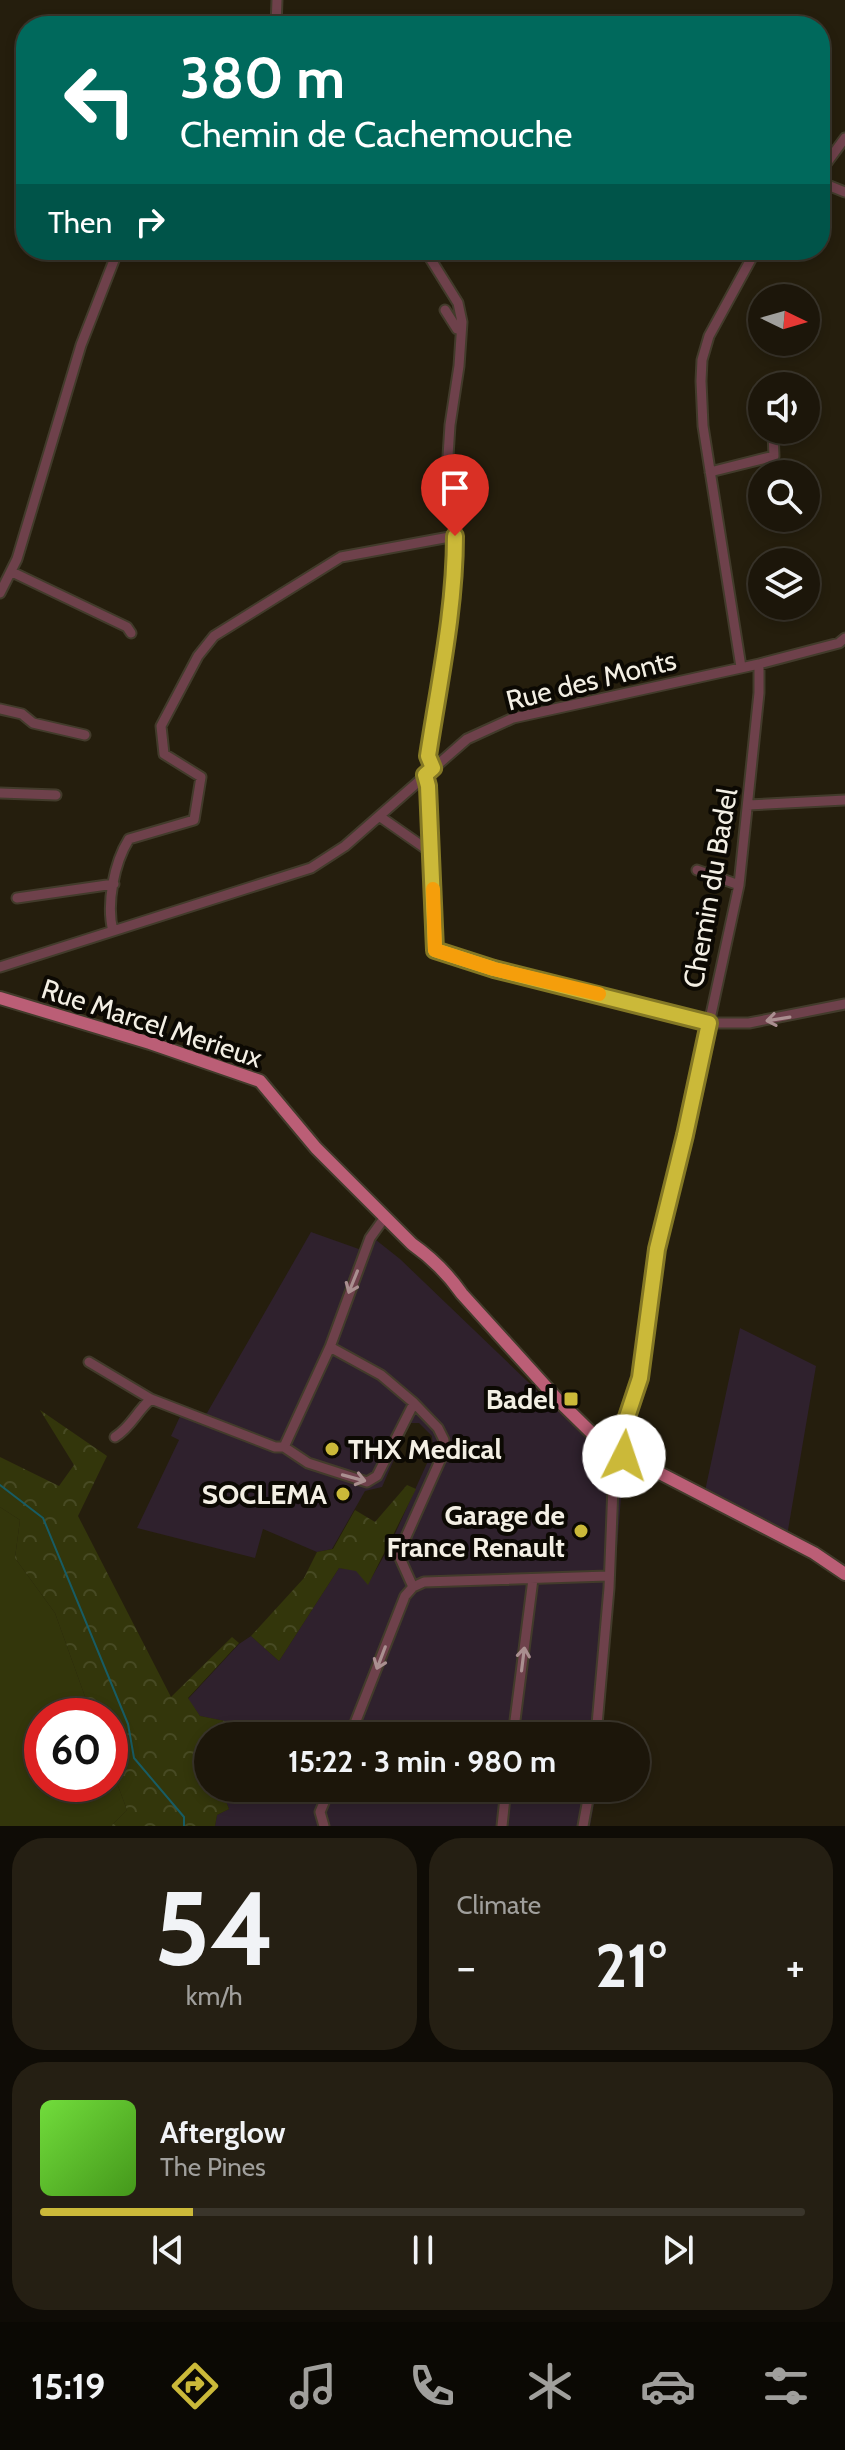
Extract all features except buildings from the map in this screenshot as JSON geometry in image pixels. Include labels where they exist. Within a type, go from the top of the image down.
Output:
[{"type":"main road","name":"Rue Marcel Merieux","points":[[0,998],[150,1043],[260,1081],[316,1148],[412,1244],[450,1277],[558,1400],[616,1453],[814,1553],[844,1573]]},
{"type":"street","points":[[830,158],[845,138]]},
{"type":"street","points":[[0,593],[12,572],[81,345],[114,260]]},
{"type":"street","points":[[431,260],[462,313],[448,456],[455,536],[450,614],[428,756],[435,950],[494,969],[709,1023],[749,1023],[845,1004]]},
{"type":"street","points":[[741,667],[702,418],[702,360],[709,336],[751,260]]},
{"type":"street","points":[[445,310],[457,329],[461,330]]},
{"type":"street","points":[[710,472],[774,456],[773,444]]},
{"type":"street","points":[[113,931],[109,915],[114,884],[122,850],[129,839],[194,820],[201,777],[164,754],[161,726],[198,656],[214,636],[341,557],[455,536]]},
{"type":"street","points":[[12,572],[127,627],[131,633]]},
{"type":"street","name":"Rue des Monts","points":[[0,967],[311,868],[345,846],[467,739],[513,718],[759,664],[839,643],[845,638]]},
{"type":"street","name":"Chemin du Badel","points":[[597,1722],[609,1588],[616,1453],[640,1378],[657,1249],[739,885],[759,693],[759,664]]},
{"type":"street","points":[[0,709],[22,714],[33,723],[85,735]]},
{"type":"street","points":[[0,793],[56,795]]},
{"type":"street","points":[[748,805],[845,800]]},
{"type":"street","points":[[379,816],[432,853]]},
{"type":"street","points":[[697,870],[739,885]]},
{"type":"street","points":[[17,898],[114,884]]},
{"type":"street","points":[[284,1447],[330,1347],[370,1238],[385,1217]]},
{"type":"street","points":[[330,1347],[381,1375],[414,1403],[438,1428],[444,1440],[443,1454],[401,1548],[400,1558],[413,1587]]},
{"type":"street","points":[[89,1362],[151,1399],[275,1447],[284,1447],[308,1463],[367,1482],[377,1476],[414,1403]]},
{"type":"street","points":[[115,1437],[128,1429],[141,1408],[151,1399]]},
{"type":"street","points":[[356,1722],[405,1596],[413,1587],[424,1582],[608,1576]]},
{"type":"street","points":[[515,1722],[533,1579]]},
{"type":"street","points":[[324,1802],[320,1812],[324,1826]]},
{"type":"street","points":[[502,1826],[505,1802]]},
{"type":"street","points":[[583,1826],[587,1802]]},
{"type":"shaded area","points":[[311,1232],[370,1253],[376,1240],[400,1259],[623,1473],[603,1722],[229,1722],[200,1716],[188,1699],[239,1644],[251,1636],[279,1661],[339,1568],[356,1570],[368,1584],[389,1547],[433,1450],[432,1436],[419,1423],[410,1423],[382,1487],[365,1491],[332,1549],[317,1552],[263,1529],[255,1558],[137,1528],[179,1440],[171,1436],[183,1410],[199,1416],[207,1413]]},
{"type":"shaded area","points":[[740,1328],[816,1366],[787,1536],[705,1491]]},
{"type":"shaded area","points":[[226,1802],[594,1802],[590,1826],[215,1826],[217,1815],[229,1809]]},
{"type":"green space","points":[[40,1410],[107,1456],[78,1516],[171,1697],[232,1637],[239,1643],[188,1698],[200,1716],[230,1722],[194,1722],[194,1802],[226,1802],[229,1809],[217,1815],[215,1826],[111,1826],[127,1810],[124,1802],[128,1802],[128,1698],[86,1698],[55,1613],[15,1558],[20,1520],[0,1507],[0,1457],[59,1486],[74,1465]]},
{"type":"green space","points":[[407,1485],[416,1489],[368,1585],[356,1571],[339,1568],[279,1661],[251,1636],[304,1578],[317,1552],[333,1549],[355,1510],[375,1522]]},
{"type":"green space","points":[[0,1507],[20,1520],[15,1558],[55,1613],[86,1698],[24,1698],[24,1802],[124,1802],[127,1810],[111,1826],[0,1826]]},
{"type":"waterway","points":[[0,1485],[43,1518],[128,1724],[134,1758],[184,1817],[184,1826]]},
{"type":"slow traffic","points":[[433,889],[435,950],[494,969],[599,994]]},
{"type":"place","name":"Badel","points":[[571,1399]]},
{"type":"place","name":"THX Medical","points":[[332,1449]]},
{"type":"place","name":"SOCLEMA","points":[[343,1494]]},
{"type":"place","name":"Garage de France Renault","points":[[581,1531]]},
{"type":"route","points":[[455,536],[448,627],[428,756],[433,768],[425,775],[434,884],[435,950],[494,969],[709,1023],[657,1249],[640,1378],[618,1444],[625,1451],[624,1456]]}]
